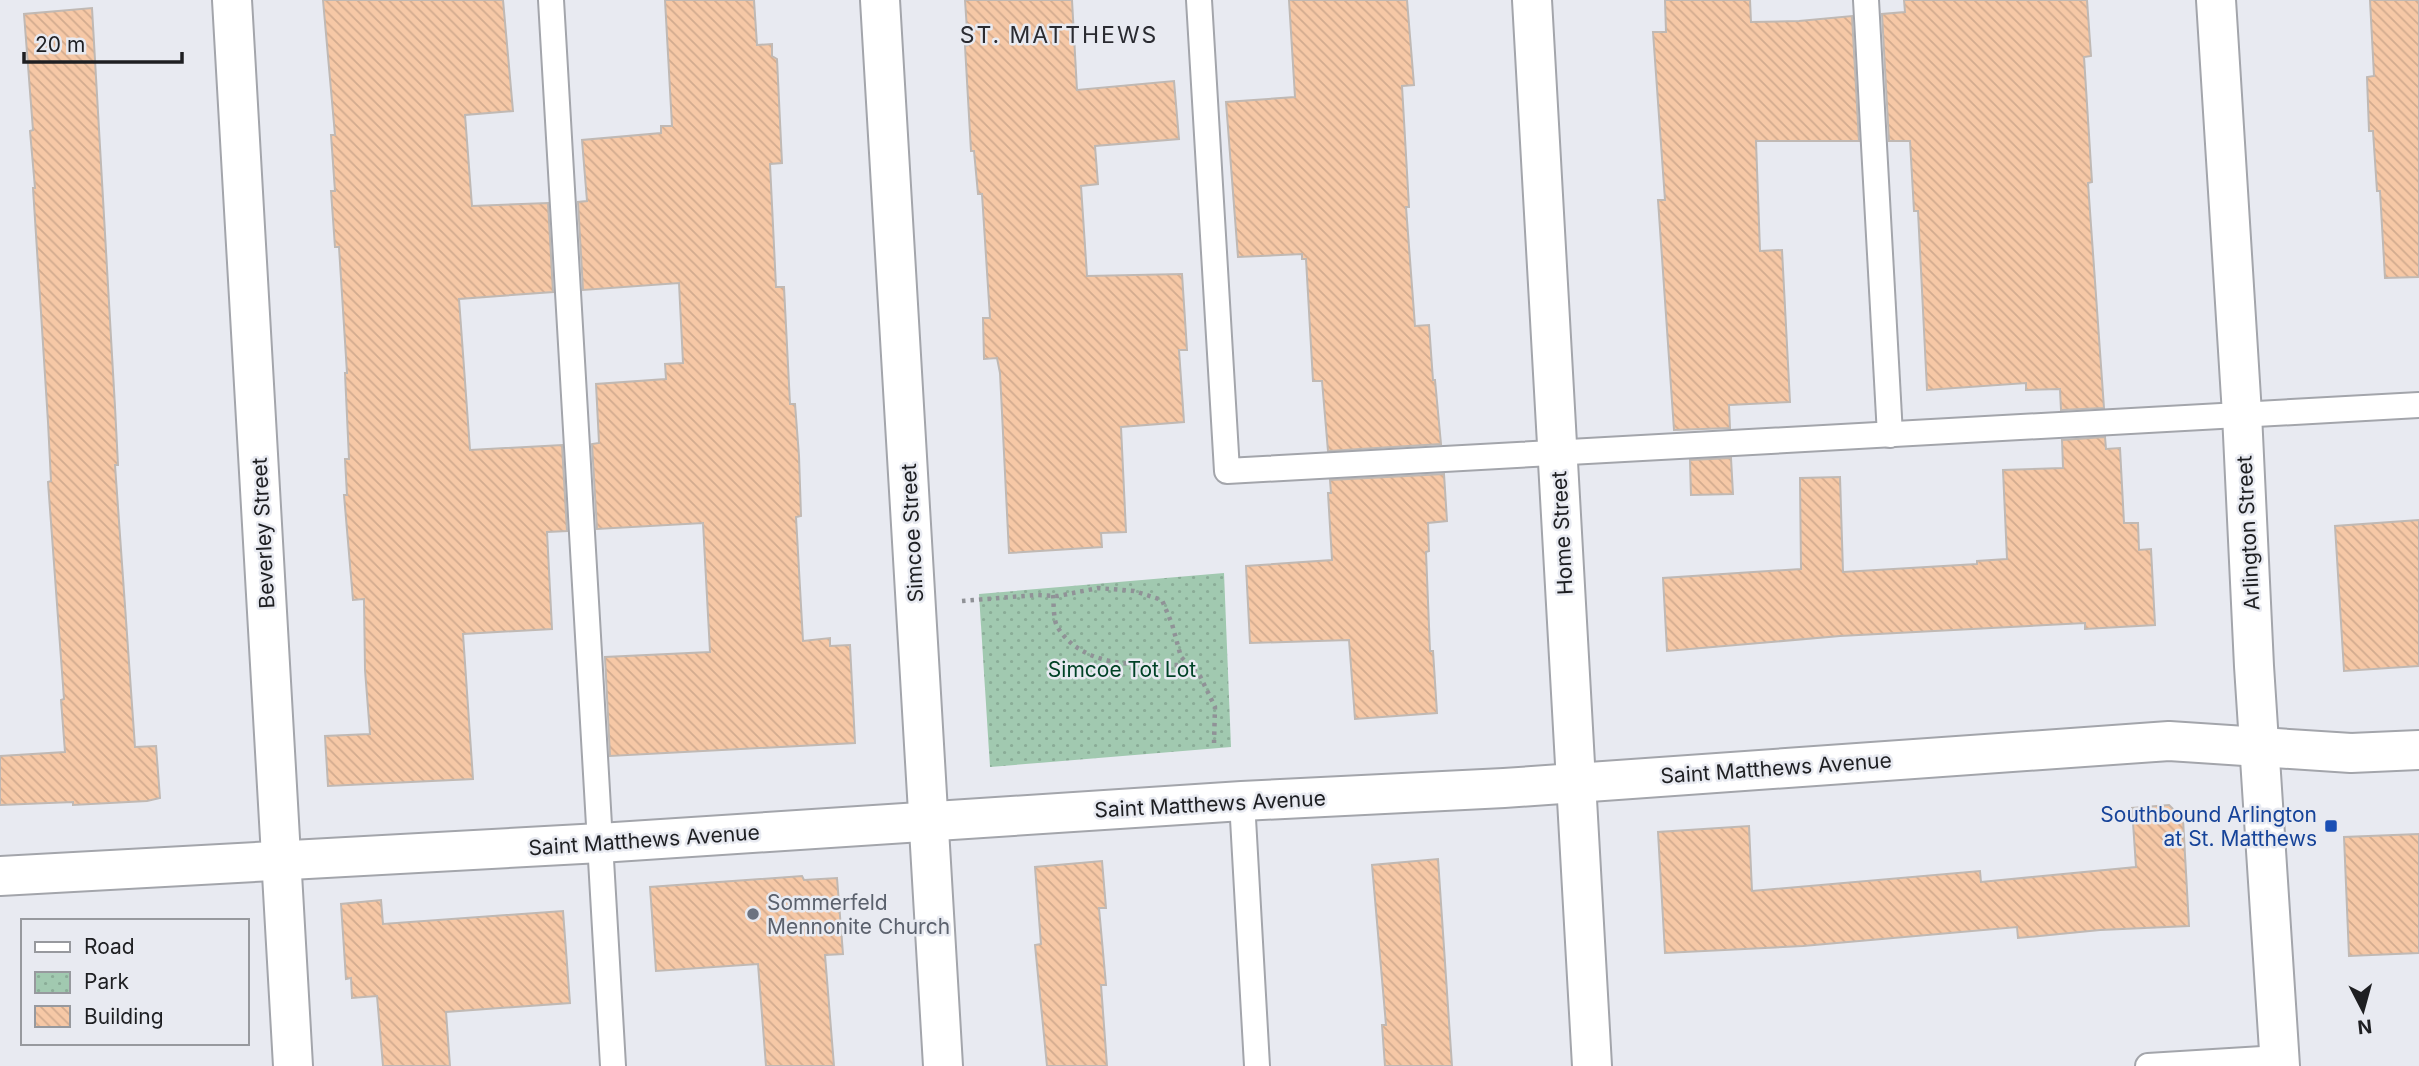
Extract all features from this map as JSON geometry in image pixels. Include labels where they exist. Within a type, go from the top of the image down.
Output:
[{"type":"street","name":"Beverley Street","points":[[232,0],[293,1066]]},
{"type":"street","name":"Simcoe Street","points":[[880,0],[943,1066]]},
{"type":"street","name":"Home Street","points":[[1532,0],[1592,1066]]},
{"type":"street","name":"Arlington Street","points":[[2216,0],[2242,414],[2254,666],[2280,1062]]},
{"type":"street","name":"Saint Matthews Avenue","points":[[0,876],[600,843],[1577,782],[2169,741],[2351,753],[2419,750]]},
{"type":"lane","points":[[551,0],[613,1066]]},
{"type":"lane","points":[[1199,0],[1227,471],[2419,405]]},
{"type":"lane","points":[[1866,0],[1890,435]]},
{"type":"lane","points":[[1242,801],[1257,1066]]},
{"type":"lane","points":[[2148,1066],[2280,1062]]},
{"type":"path","points":[[961,601],[1036,594],[1053,595],[1098,588],[1134,591],[1162,600],[1181,657],[1200,677],[1215,706],[1214,743]]},
{"type":"path","points":[[1053,595],[1056,626],[1078,650],[1124,665],[1188,664]]},
{"type":"green space","name":"Simcoe Tot Lot","points":[[1224,573],[1231,747],[990,767],[979,594]]},
{"type":"building","points":[[323,0],[503,0],[513,111],[465,115],[472,206],[548,203],[553,292],[459,299],[470,450],[562,445],[567,531],[547,532],[552,629],[463,634],[473,779],[328,786],[325,736],[370,734],[365,670],[364,599],[353,600],[344,495],[347,495],[345,459],[349,459],[347,373],[339,247],[335,247],[331,191],[335,191],[331,135],[335,135]]},
{"type":"building","points":[[665,0],[754,0],[757,45],[772,44],[772,56],[777,59],[782,163],[770,164],[776,287],[784,287],[790,404],[795,404],[799,456],[801,516],[796,517],[803,641],[830,638],[830,646],[850,645],[855,743],[610,756],[605,657],[710,652],[703,523],[597,529],[592,444],[599,443],[596,384],[666,379],[665,364],[683,363],[679,283],[583,290],[578,202],[587,201],[582,140],[661,133],[661,126],[672,126]]},
{"type":"building","points":[[965,0],[1072,0],[1077,90],[1174,81],[1179,139],[1095,146],[1098,184],[1081,186],[1087,276],[1182,274],[1187,350],[1179,350],[1184,422],[1121,427],[1126,532],[1101,533],[1102,547],[1009,553],[1000,373],[997,358],[984,359],[983,318],[990,318],[982,194],[978,194],[974,151],[971,151]]},
{"type":"building","points":[[1289,0],[1407,0],[1414,85],[1402,86],[1409,207],[1406,207],[1415,326],[1429,325],[1441,444],[1328,451],[1322,381],[1313,381],[1306,259],[1302,259],[1302,254],[1238,257],[1226,102],[1295,97]]},
{"type":"building","points":[[1665,0],[1750,0],[1751,22],[1852,16],[1859,141],[1756,141],[1760,251],[1782,250],[1790,402],[1729,405],[1730,428],[1674,430],[1658,200],[1665,200],[1653,32],[1666,32]]},
{"type":"building","points":[[1904,0],[2087,0],[2091,56],[2084,57],[2092,182],[2088,183],[2104,408],[2061,410],[2060,389],[2026,390],[2026,383],[1927,390],[1918,211],[1914,211],[1910,141],[1889,141],[1882,14],[1905,12]]},
{"type":"building","points":[[2370,0],[2419,0],[2419,277],[2385,278],[2380,191],[2377,191],[2373,131],[2369,131],[2367,77],[2374,76]]},
{"type":"building","points":[[92,8],[118,465],[115,465],[135,747],[156,746],[160,798],[73,805],[73,802],[0,805],[0,756],[65,752],[61,700],[64,699],[48,482],[51,481],[48,422],[30,131],[33,130],[24,14]]},
{"type":"building","points":[[2105,437],[2106,449],[2120,448],[2124,523],[2138,523],[2139,550],[2151,549],[2155,625],[2085,629],[2085,623],[1840,636],[1667,651],[1663,578],[1801,569],[1800,478],[1840,477],[1843,572],[1977,564],[1977,561],[2007,559],[2003,470],[2063,468],[2062,440]]},
{"type":"building","points":[[1731,458],[1733,494],[1691,495],[1690,460]]},
{"type":"building","points":[[1444,474],[1447,521],[1428,523],[1429,551],[1426,552],[1430,651],[1433,651],[1437,713],[1355,719],[1349,640],[1250,643],[1246,566],[1332,560],[1328,493],[1331,493],[1330,480]]},
{"type":"building","points":[[2419,520],[2419,666],[2344,671],[2335,526]]},
{"type":"building","points":[[2169,805],[2183,819],[2189,926],[2100,930],[2018,938],[2017,927],[1803,946],[1665,953],[1658,832],[1749,826],[1752,891],[1980,871],[1981,882],[2136,867],[2132,808]]},
{"type":"building","points":[[2419,834],[2419,953],[2349,956],[2344,837]]},
{"type":"building","points":[[1438,859],[1452,1066],[1385,1066],[1382,1025],[1386,1025],[1372,865]]},
{"type":"building","points":[[1102,861],[1106,908],[1099,908],[1106,985],[1101,985],[1107,1066],[1047,1066],[1035,945],[1041,944],[1035,867]]},
{"type":"building","name":"Sommerfeld Mennonite Church","points":[[802,876],[804,880],[837,878],[843,954],[825,955],[834,1066],[766,1066],[758,964],[656,971],[650,887]]},
{"type":"building","points":[[381,900],[383,924],[563,911],[570,1003],[446,1012],[450,1066],[383,1066],[377,996],[352,998],[351,978],[346,979],[341,904]]},
{"type":"place","name":"Southbound Arlington at St. Matthews","points":[[2331,826]]},
{"type":"place","name":"Sommerfeld Mennonite Church","points":[[753,914]]},
{"type":"district","name":"ST. MATTHEWS","points":[[1059,35]]}]
